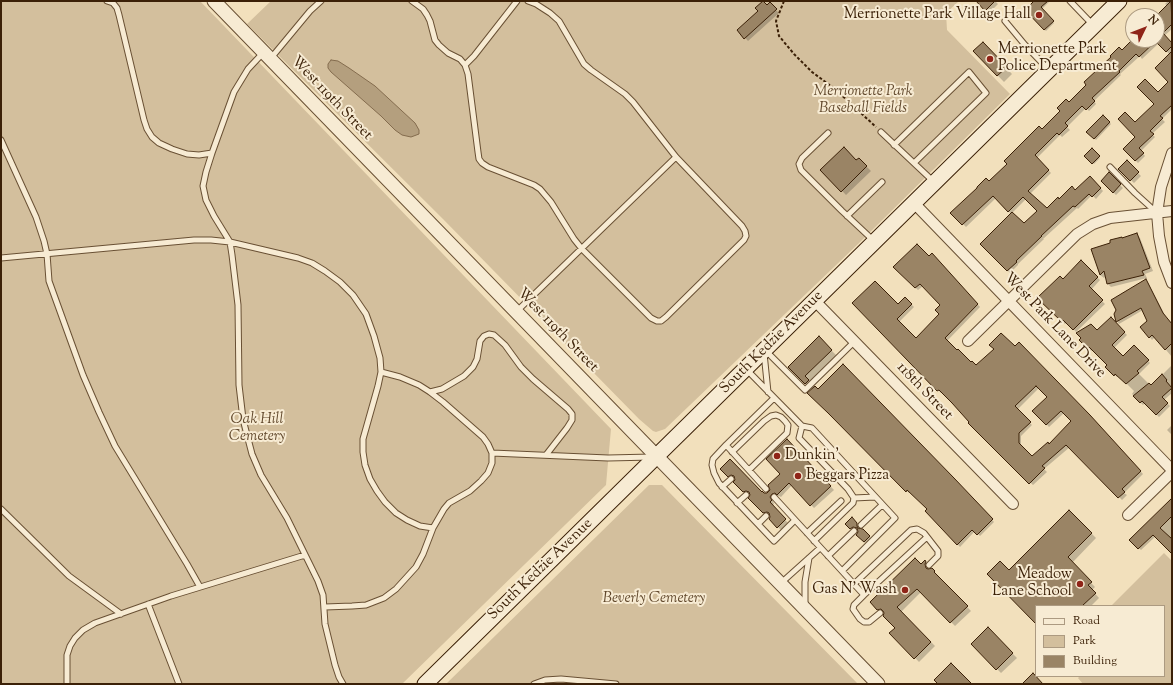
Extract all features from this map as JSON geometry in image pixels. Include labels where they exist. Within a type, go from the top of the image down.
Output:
[{"type":"main road","name":"South Kedzie Avenue","points":[[425,684],[1119,1]]},
{"type":"street","name":"West 119th Street","points":[[214,1],[878,684]]},
{"type":"street","points":[[1172,153],[1161,185],[1157,213],[1159,236],[1164,262],[1172,282]]},
{"type":"street","name":"West Park Lane Drive","points":[[914,203],[1172,471]]},
{"type":"street","points":[[968,341],[1077,234],[1093,224],[1110,218],[1172,211]]},
{"type":"street","name":"118th Street","points":[[815,301],[1013,504]]},
{"type":"street","points":[[1128,516],[1172,471]]},
{"type":"lane","points":[[107,1],[117,8],[144,120],[152,137],[172,149],[187,154],[199,155],[212,152]]},
{"type":"lane","points":[[321,1],[267,56],[248,69],[240,80],[234,92],[212,152],[203,186],[206,200],[230,242],[238,305],[242,419],[252,454],[261,475],[287,518],[323,595],[326,624],[335,665],[343,684]]},
{"type":"lane","points":[[412,1],[423,9],[427,15],[435,40],[439,45],[465,64],[468,74],[478,152],[482,163],[540,189],[551,202],[574,240],[651,318],[656,321],[666,318],[744,240],[746,236],[745,231],[742,226],[676,157],[633,102],[625,94],[584,64],[560,21],[536,4],[528,1]]},
{"type":"lane","points":[[465,64],[474,56],[517,1]]},
{"type":"lane","points":[[1070,1],[1094,26]]},
{"type":"lane","points":[[1005,21],[1024,45],[1049,70]]},
{"type":"lane","points":[[894,145],[969,72],[986,93],[914,163]]},
{"type":"lane","points":[[881,132],[935,183]]},
{"type":"lane","points":[[828,133],[802,158],[799,164],[801,170],[875,242]]},
{"type":"lane","points":[[1,140],[36,217],[47,254],[49,281],[80,368],[99,412],[118,452],[200,587]]},
{"type":"lane","points":[[516,312],[676,157]]},
{"type":"lane","points":[[1110,167],[1157,213]]},
{"type":"lane","points":[[847,216],[882,182]]},
{"type":"lane","points":[[1,258],[194,240],[210,240],[230,242],[298,258],[312,263],[326,271],[353,295],[366,314],[380,358],[381,372],[375,401],[363,439],[365,465],[370,479],[385,502],[396,513],[420,526],[433,528]]},
{"type":"lane","points":[[430,392],[442,389],[464,376],[475,363],[480,341],[484,336],[489,334],[494,335],[505,345],[521,367],[572,414],[572,420],[567,428],[546,455]]},
{"type":"lane","points":[[764,351],[805,390],[854,342]]},
{"type":"lane","points":[[764,351],[768,392]]},
{"type":"lane","points":[[746,369],[802,426],[812,428],[895,518],[842,571]]},
{"type":"lane","points":[[325,607],[366,605],[384,598],[396,589],[416,567],[423,554],[433,528],[444,509],[449,503],[470,491],[481,481],[488,473],[492,463],[492,453],[483,437],[430,392],[400,377],[381,372]]},
{"type":"lane","points":[[774,398],[713,459],[712,465],[714,473],[722,487],[774,541],[795,520]]},
{"type":"lane","points":[[732,452],[771,416],[776,415],[785,420],[788,425],[787,433],[745,469]]},
{"type":"lane","points":[[802,426],[798,438],[848,489],[854,498],[853,503],[814,541]]},
{"type":"lane","points":[[726,445],[758,484],[766,488]]},
{"type":"lane","points":[[492,453],[608,458],[657,457]]},
{"type":"lane","points":[[722,487],[731,479]]},
{"type":"lane","points":[[737,503],[746,495]]},
{"type":"lane","points":[[774,497],[778,505],[795,520],[864,595]]},
{"type":"lane","points":[[854,498],[875,497]]},
{"type":"lane","points":[[807,533],[841,501]]},
{"type":"lane","points":[[861,525],[882,505]]},
{"type":"lane","points":[[1,509],[69,576],[121,614]]},
{"type":"lane","points":[[758,524],[766,516]]},
{"type":"lane","points":[[854,584],[911,530],[917,529],[927,537],[938,551],[938,556],[929,565]]},
{"type":"lane","points":[[828,556],[854,531]]},
{"type":"lane","points":[[880,613],[869,622],[864,622],[853,609],[854,605],[864,595],[927,537]]},
{"type":"lane","points":[[780,583],[820,548]]},
{"type":"lane","points":[[67,684],[67,655],[70,646],[83,630],[95,623],[200,587],[305,555]]},
{"type":"lane","points":[[804,609],[804,582],[810,557]]},
{"type":"lane","points":[[148,604],[179,684]]},
{"type":"lane","points":[[534,684],[545,680],[561,679],[616,684]]},
{"type":"path","points":[[784,1],[776,21],[779,36],[812,72],[835,89],[881,132]]},
{"type":"green space","name":"Oak Hill Cemetery","points":[[1,1],[200,1],[611,429],[606,485],[402,684],[1,684]]},
{"type":"green space","name":"Merrionette Park Baseball Fields","points":[[271,1],[959,1],[946,13],[947,30],[1010,94],[858,244],[665,429],[656,432],[639,419],[443,219],[247,24]]},
{"type":"green space","name":"Beverly Cemetery","points":[[649,485],[662,485],[858,684],[446,684]]},
{"type":"green space","points":[[1164,553],[1172,561],[1172,684],[1083,684],[1078,678],[1165,677],[1165,605],[1112,605]]},
{"type":"shaded area","points":[[331,60],[338,61],[375,86],[415,123],[419,130],[419,134],[411,137],[402,135],[395,130],[331,72],[328,68],[328,64]]},
{"type":"building","points":[[763,1],[767,5],[770,2],[777,9],[744,39],[737,30],[758,11],[755,8]]},
{"type":"building","points":[[976,1],[995,1],[985,11]]},
{"type":"building","name":"Merrionette Park Village Hall","points":[[1034,1],[1048,1],[1041,7],[1054,21],[1044,30],[1025,10]]},
{"type":"building","points":[[1171,1],[1172,24],[1165,31],[1165,8]]},
{"type":"building","points":[[1165,35],[1172,43],[1172,46],[1166,52],[1162,48],[1165,48]]},
{"type":"building","name":"Merrionette Park Police Department","points":[[983,42],[1007,67],[997,76],[973,51]]},
{"type":"building","points":[[1119,47],[1122,50],[1125,47],[1149,48],[1139,57],[1136,54],[1119,71],[1120,72],[1092,98],[1095,101],[1086,110],[1082,106],[1065,123],[1068,126],[1059,135],[1057,133],[1035,155],[1049,170],[1028,191],[1047,208],[1072,186],[1075,190],[1090,176],[1101,188],[1092,197],[1089,194],[1075,207],[1073,206],[1007,271],[980,244],[1012,212],[1024,223],[1037,211],[1023,197],[1008,212],[993,196],[962,225],[950,213],[986,178],[989,181],[1007,164],[1004,161],[1039,126],[1042,129],[1060,111],[1057,108],[1066,99],[1069,102],[1086,85],[1084,82],[1111,57],[1110,56]]},
{"type":"building","points":[[1172,51],[1172,105],[1160,116],[1163,118],[1150,131],[1154,134],[1139,148],[1144,153],[1135,161],[1123,149],[1135,137],[1118,119],[1125,112],[1135,122],[1154,104],[1137,87],[1145,79],[1158,92],[1168,82],[1155,68]]},
{"type":"building","points":[[1103,115],[1110,122],[1094,139],[1086,132]]},
{"type":"building","points":[[844,147],[856,160],[859,158],[867,166],[841,192],[820,170]]},
{"type":"building","points":[[1092,148],[1100,156],[1092,164],[1084,156]]},
{"type":"building","points":[[1127,160],[1139,172],[1130,181],[1118,169]]},
{"type":"building","points":[[1109,172],[1121,184],[1113,193],[1101,181]]},
{"type":"building","points":[[1137,233],[1150,268],[1142,271],[1144,275],[1107,284],[1104,271],[1100,275],[1091,249],[1110,243],[1110,240]]},
{"type":"building","points":[[917,244],[929,256],[932,253],[978,304],[945,338],[976,365],[994,349],[989,345],[1001,333],[1015,346],[1019,342],[1090,415],[1141,471],[1122,489],[1125,492],[1118,498],[1066,445],[1042,466],[1045,468],[1029,484],[968,423],[969,422],[952,403],[939,390],[937,391],[852,303],[875,281],[898,304],[905,297],[912,304],[897,319],[916,338],[939,314],[935,310],[940,305],[920,284],[915,288],[893,267]],"holes":[[[1036,386],[1047,397],[1032,411],[1046,425],[1061,411],[1071,421],[1049,444],[1048,442],[1032,456],[1019,443],[1019,433],[1031,422],[1015,406]]]},
{"type":"building","points":[[1081,260],[1098,277],[1089,286],[1103,300],[1073,330],[1063,320],[1062,322],[1037,298],[1060,276],[1063,279]]},
{"type":"building","points":[[1146,279],[1163,313],[1172,324],[1172,343],[1165,350],[1152,335],[1149,338],[1140,327],[1147,321],[1141,308],[1116,322],[1114,314],[1116,310],[1111,300]]},
{"type":"building","points":[[1111,317],[1125,332],[1112,345],[1123,356],[1134,345],[1149,360],[1137,371],[1139,373],[1126,384],[1115,374],[1114,376],[1105,367],[1107,365],[1089,347],[1088,349],[1079,340],[1081,338],[1076,333],[1091,324],[1097,330]]},
{"type":"building","points":[[819,336],[832,350],[805,376],[809,380],[805,384],[788,367]]},
{"type":"building","points":[[843,364],[993,519],[977,535],[972,530],[957,545],[925,511],[927,509],[907,490],[906,492],[807,393],[815,386],[818,389]]},
{"type":"building","points":[[1162,374],[1172,388],[1162,397],[1168,403],[1156,415],[1142,401],[1140,403],[1133,396],[1149,383],[1151,385]]},
{"type":"building","points":[[787,439],[831,486],[810,506],[789,483],[777,495],[775,493],[772,494],[770,497],[772,500],[770,502],[786,519],[777,528],[769,519],[769,513],[763,513],[748,498],[750,495],[749,492],[743,492],[733,482],[735,480],[734,476],[731,475],[728,477],[720,469],[730,459],[762,492],[767,493],[770,490],[768,485],[780,474],[766,459]]},
{"type":"building","points":[[1172,498],[1172,516],[1160,528],[1172,539],[1172,554],[1153,535],[1138,549],[1129,540]]},
{"type":"building","points":[[1069,510],[1092,533],[1068,557],[1092,582],[1088,585],[1096,593],[1083,605],[1035,605],[1035,623],[987,574],[1000,561],[1009,570]]},
{"type":"building","points":[[852,517],[857,523],[858,528],[863,529],[870,536],[864,542],[856,535],[858,532],[857,528],[853,527],[850,529],[845,524]]},
{"type":"building","points":[[915,558],[921,564],[925,560],[926,568],[932,568],[935,571],[934,572],[968,606],[950,623],[917,589],[897,607],[931,642],[914,659],[889,633],[895,628],[883,616],[883,611],[881,609],[877,610],[870,602]]},
{"type":"building","points":[[988,627],[1013,653],[996,670],[971,644]]},
{"type":"building","points":[[951,663],[972,684],[938,684],[934,680]]},
{"type":"building","points":[[1033,673],[1035,677],[1043,684],[1022,684]]},
{"type":"place","name":"Merrionette Park Village Hall","points":[[1039,15]]},
{"type":"place","name":"Merrionette Park Police Department","points":[[990,59]]},
{"type":"place","name":"Dunkin'","points":[[777,456]]},
{"type":"place","name":"Beggars Pizza","points":[[798,476]]},
{"type":"place","name":"Meadow Lane School","points":[[1080,584]]},
{"type":"place","name":"Gas N' Wash","points":[[905,590]]}]
